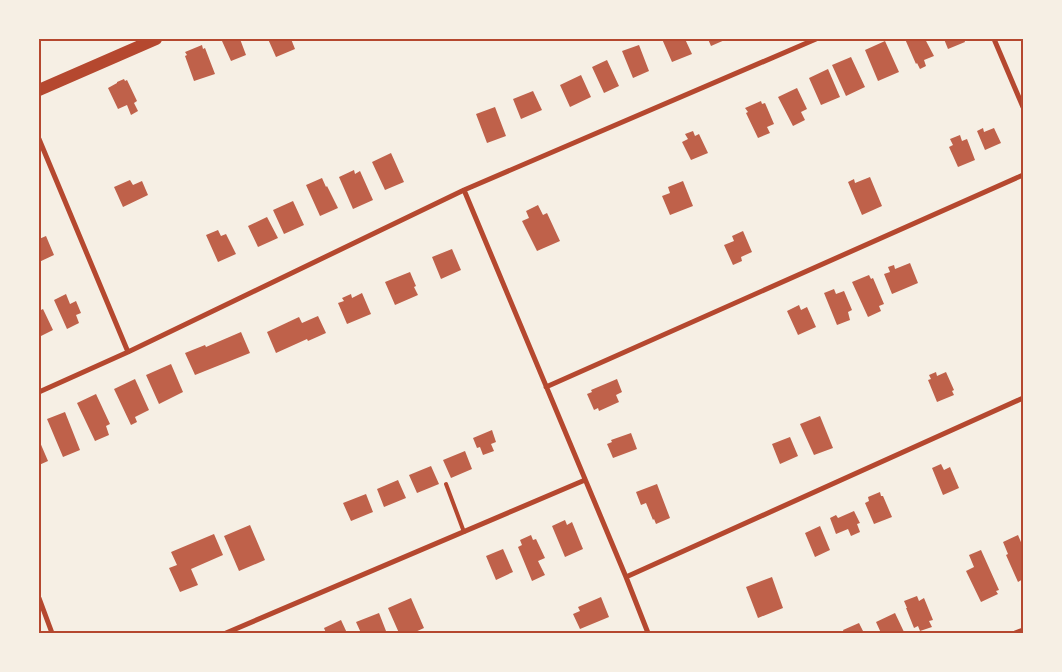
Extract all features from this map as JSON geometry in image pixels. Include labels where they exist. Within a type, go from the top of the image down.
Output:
[{"type":"main road","points":[[39,90],[156,39]]},
{"type":"street","points":[[39,392],[128,352],[464,190],[816,39]]},
{"type":"street","points":[[994,39],[1023,107]]},
{"type":"street","points":[[39,139],[128,352]]},
{"type":"street","points":[[546,387],[1023,175]]},
{"type":"street","points":[[464,190],[648,633]]},
{"type":"street","points":[[626,577],[1023,398]]},
{"type":"street","points":[[226,633],[585,480]]},
{"type":"street","points":[[39,598],[52,633]]},
{"type":"street","points":[[1015,633],[1023,630]]},
{"type":"lane","points":[[446,484],[464,532]]},
{"type":"building","points":[[240,39],[246,55],[231,61],[222,41]]},
{"type":"building","points":[[268,39],[291,39],[295,49],[276,57]]},
{"type":"building","points":[[662,39],[685,39],[692,54],[672,62]]},
{"type":"building","points":[[708,39],[727,39],[711,46]]},
{"type":"building","points":[[905,39],[925,39],[934,56],[924,60],[926,66],[920,69],[916,64]]},
{"type":"building","points":[[944,39],[964,39],[965,42],[948,49]]},
{"type":"building","points":[[885,41],[899,72],[878,81],[865,50]]},
{"type":"building","points":[[202,45],[203,49],[205,48],[215,74],[194,81],[185,52]]},
{"type":"building","points":[[639,45],[649,71],[633,78],[622,51]]},
{"type":"building","points":[[851,57],[865,87],[846,96],[832,65]]},
{"type":"building","points":[[607,60],[619,86],[604,93],[592,67]]},
{"type":"building","points":[[828,69],[840,97],[821,105],[809,78]]},
{"type":"building","points":[[581,75],[591,97],[570,107],[560,85]]},
{"type":"building","points":[[124,79],[125,81],[127,80],[137,101],[134,103],[138,111],[131,115],[127,105],[118,109],[108,88]]},
{"type":"building","points":[[797,88],[807,109],[801,112],[805,120],[793,126],[778,97]]},
{"type":"building","points":[[533,91],[542,110],[521,119],[513,99]]},
{"type":"building","points":[[761,101],[762,104],[765,103],[774,124],[767,127],[770,133],[758,138],[745,108]]},
{"type":"building","points":[[495,107],[506,136],[487,143],[476,114]]},
{"type":"building","points":[[983,128],[984,132],[994,128],[1001,143],[985,150],[977,131]]},
{"type":"building","points":[[693,131],[695,136],[699,134],[708,153],[691,160],[682,142],[688,139],[685,134]]},
{"type":"building","points":[[960,135],[962,141],[967,139],[975,160],[958,167],[949,147],[953,145],[950,139]]},
{"type":"building","points":[[391,153],[404,182],[385,190],[372,162]]},
{"type":"building","points":[[354,170],[355,174],[360,171],[373,200],[353,209],[339,177]]},
{"type":"building","points":[[870,177],[882,206],[862,215],[848,182],[854,179],[855,183]]},
{"type":"building","points":[[322,178],[338,208],[320,216],[306,185]]},
{"type":"building","points":[[130,180],[133,185],[142,181],[148,195],[123,207],[114,187]]},
{"type":"building","points":[[683,181],[693,206],[670,215],[662,196],[670,193],[668,187]]},
{"type":"building","points":[[293,201],[304,225],[284,234],[273,210]]},
{"type":"building","points":[[538,205],[543,215],[547,213],[560,241],[537,251],[522,221],[529,218],[526,211]]},
{"type":"building","points":[[267,217],[278,238],[258,247],[248,226]]},
{"type":"building","points":[[218,230],[221,236],[226,234],[236,254],[218,262],[206,235]]},
{"type":"building","points":[[743,231],[752,252],[741,257],[742,261],[733,265],[724,245],[734,241],[732,236]]},
{"type":"building","points":[[46,236],[54,255],[39,262],[39,239]]},
{"type":"building","points":[[452,249],[461,270],[441,279],[432,257]]},
{"type":"building","points":[[910,263],[918,283],[892,294],[884,274],[890,272],[888,267],[894,265],[895,269]]},
{"type":"building","points":[[410,272],[418,295],[395,305],[385,282]]},
{"type":"building","points":[[869,275],[871,279],[873,278],[884,304],[879,306],[881,311],[868,317],[852,282]]},
{"type":"building","points":[[834,289],[836,294],[844,291],[852,310],[848,312],[850,320],[837,325],[824,293]]},
{"type":"building","points":[[362,293],[371,314],[347,324],[338,303],[344,301],[342,298],[351,294],[352,298]]},
{"type":"building","points":[[66,294],[70,304],[76,301],[81,313],[76,315],[79,323],[67,329],[54,300]]},
{"type":"building","points":[[799,305],[801,310],[807,307],[816,327],[798,335],[787,311]]},
{"type":"building","points":[[43,309],[53,330],[39,337],[39,311]]},
{"type":"building","points":[[318,316],[326,333],[276,353],[267,332],[299,317],[302,323]]},
{"type":"building","points":[[241,332],[250,353],[195,375],[185,353],[205,345],[206,347]]},
{"type":"building","points":[[171,364],[183,392],[159,404],[146,375]]},
{"type":"building","points":[[936,372],[937,376],[946,372],[954,390],[952,391],[954,395],[937,402],[928,380],[931,379],[929,375]]},
{"type":"building","points":[[135,379],[149,410],[135,417],[137,422],[131,425],[114,389]]},
{"type":"building","points":[[617,379],[622,392],[616,395],[619,402],[599,411],[598,408],[594,410],[587,394],[592,392],[591,390]]},
{"type":"building","points":[[96,394],[110,424],[106,426],[109,435],[95,441],[77,403]]},
{"type":"building","points":[[65,412],[80,450],[63,457],[47,419]]},
{"type":"building","points":[[820,416],[833,448],[814,455],[800,424]]},
{"type":"building","points":[[492,430],[496,442],[491,444],[494,451],[483,455],[480,447],[477,448],[473,438]]},
{"type":"building","points":[[631,433],[637,449],[613,458],[607,444],[612,442],[611,440]]},
{"type":"building","points":[[790,437],[798,456],[780,464],[772,444]]},
{"type":"building","points":[[39,440],[48,461],[39,465]]},
{"type":"building","points":[[465,451],[472,469],[451,478],[443,460]]},
{"type":"building","points":[[941,464],[944,470],[950,467],[959,488],[943,495],[932,468]]},
{"type":"building","points":[[431,466],[439,484],[417,493],[409,475]]},
{"type":"building","points":[[398,480],[406,498],[384,507],[377,489]]},
{"type":"building","points":[[657,484],[670,518],[656,524],[646,503],[641,505],[636,492]]},
{"type":"building","points":[[880,492],[892,517],[874,524],[865,503],[869,501],[868,497]]},
{"type":"building","points":[[366,494],[373,512],[351,521],[343,503]]},
{"type":"building","points":[[854,511],[860,523],[857,524],[860,532],[851,536],[848,529],[836,534],[830,518],[836,515],[838,518]]},
{"type":"building","points":[[565,520],[567,525],[572,522],[583,549],[565,557],[552,526]]},
{"type":"building","points":[[250,525],[265,560],[239,571],[224,536]]},
{"type":"building","points":[[820,526],[830,550],[815,557],[805,533]]},
{"type":"building","points":[[214,534],[223,555],[191,569],[198,585],[180,592],[169,568],[177,565],[171,552]]},
{"type":"building","points":[[531,535],[533,540],[536,539],[545,558],[538,561],[545,575],[532,581],[518,547],[522,545],[520,540]]},
{"type":"building","points":[[1018,535],[1023,547],[1023,579],[1018,582],[1006,555],[1008,554],[1003,542]]},
{"type":"building","points":[[503,549],[513,572],[496,580],[486,556]]},
{"type":"building","points":[[981,550],[999,590],[996,591],[998,594],[981,602],[966,571],[974,567],[969,555]]},
{"type":"building","points":[[772,577],[783,608],[758,618],[746,587]]},
{"type":"building","points":[[917,596],[919,601],[924,598],[933,620],[929,621],[932,627],[920,631],[918,626],[914,628],[904,601]]},
{"type":"building","points":[[601,597],[609,617],[580,629],[573,614],[580,611],[578,607]]},
{"type":"building","points":[[411,598],[424,628],[413,633],[399,633],[388,608]]},
{"type":"building","points":[[379,613],[386,631],[381,633],[361,633],[356,622]]},
{"type":"building","points":[[895,613],[904,632],[881,633],[876,622]]},
{"type":"building","points":[[341,620],[347,633],[326,633],[324,628]]},
{"type":"building","points":[[859,623],[864,633],[844,633],[843,630]]}]
